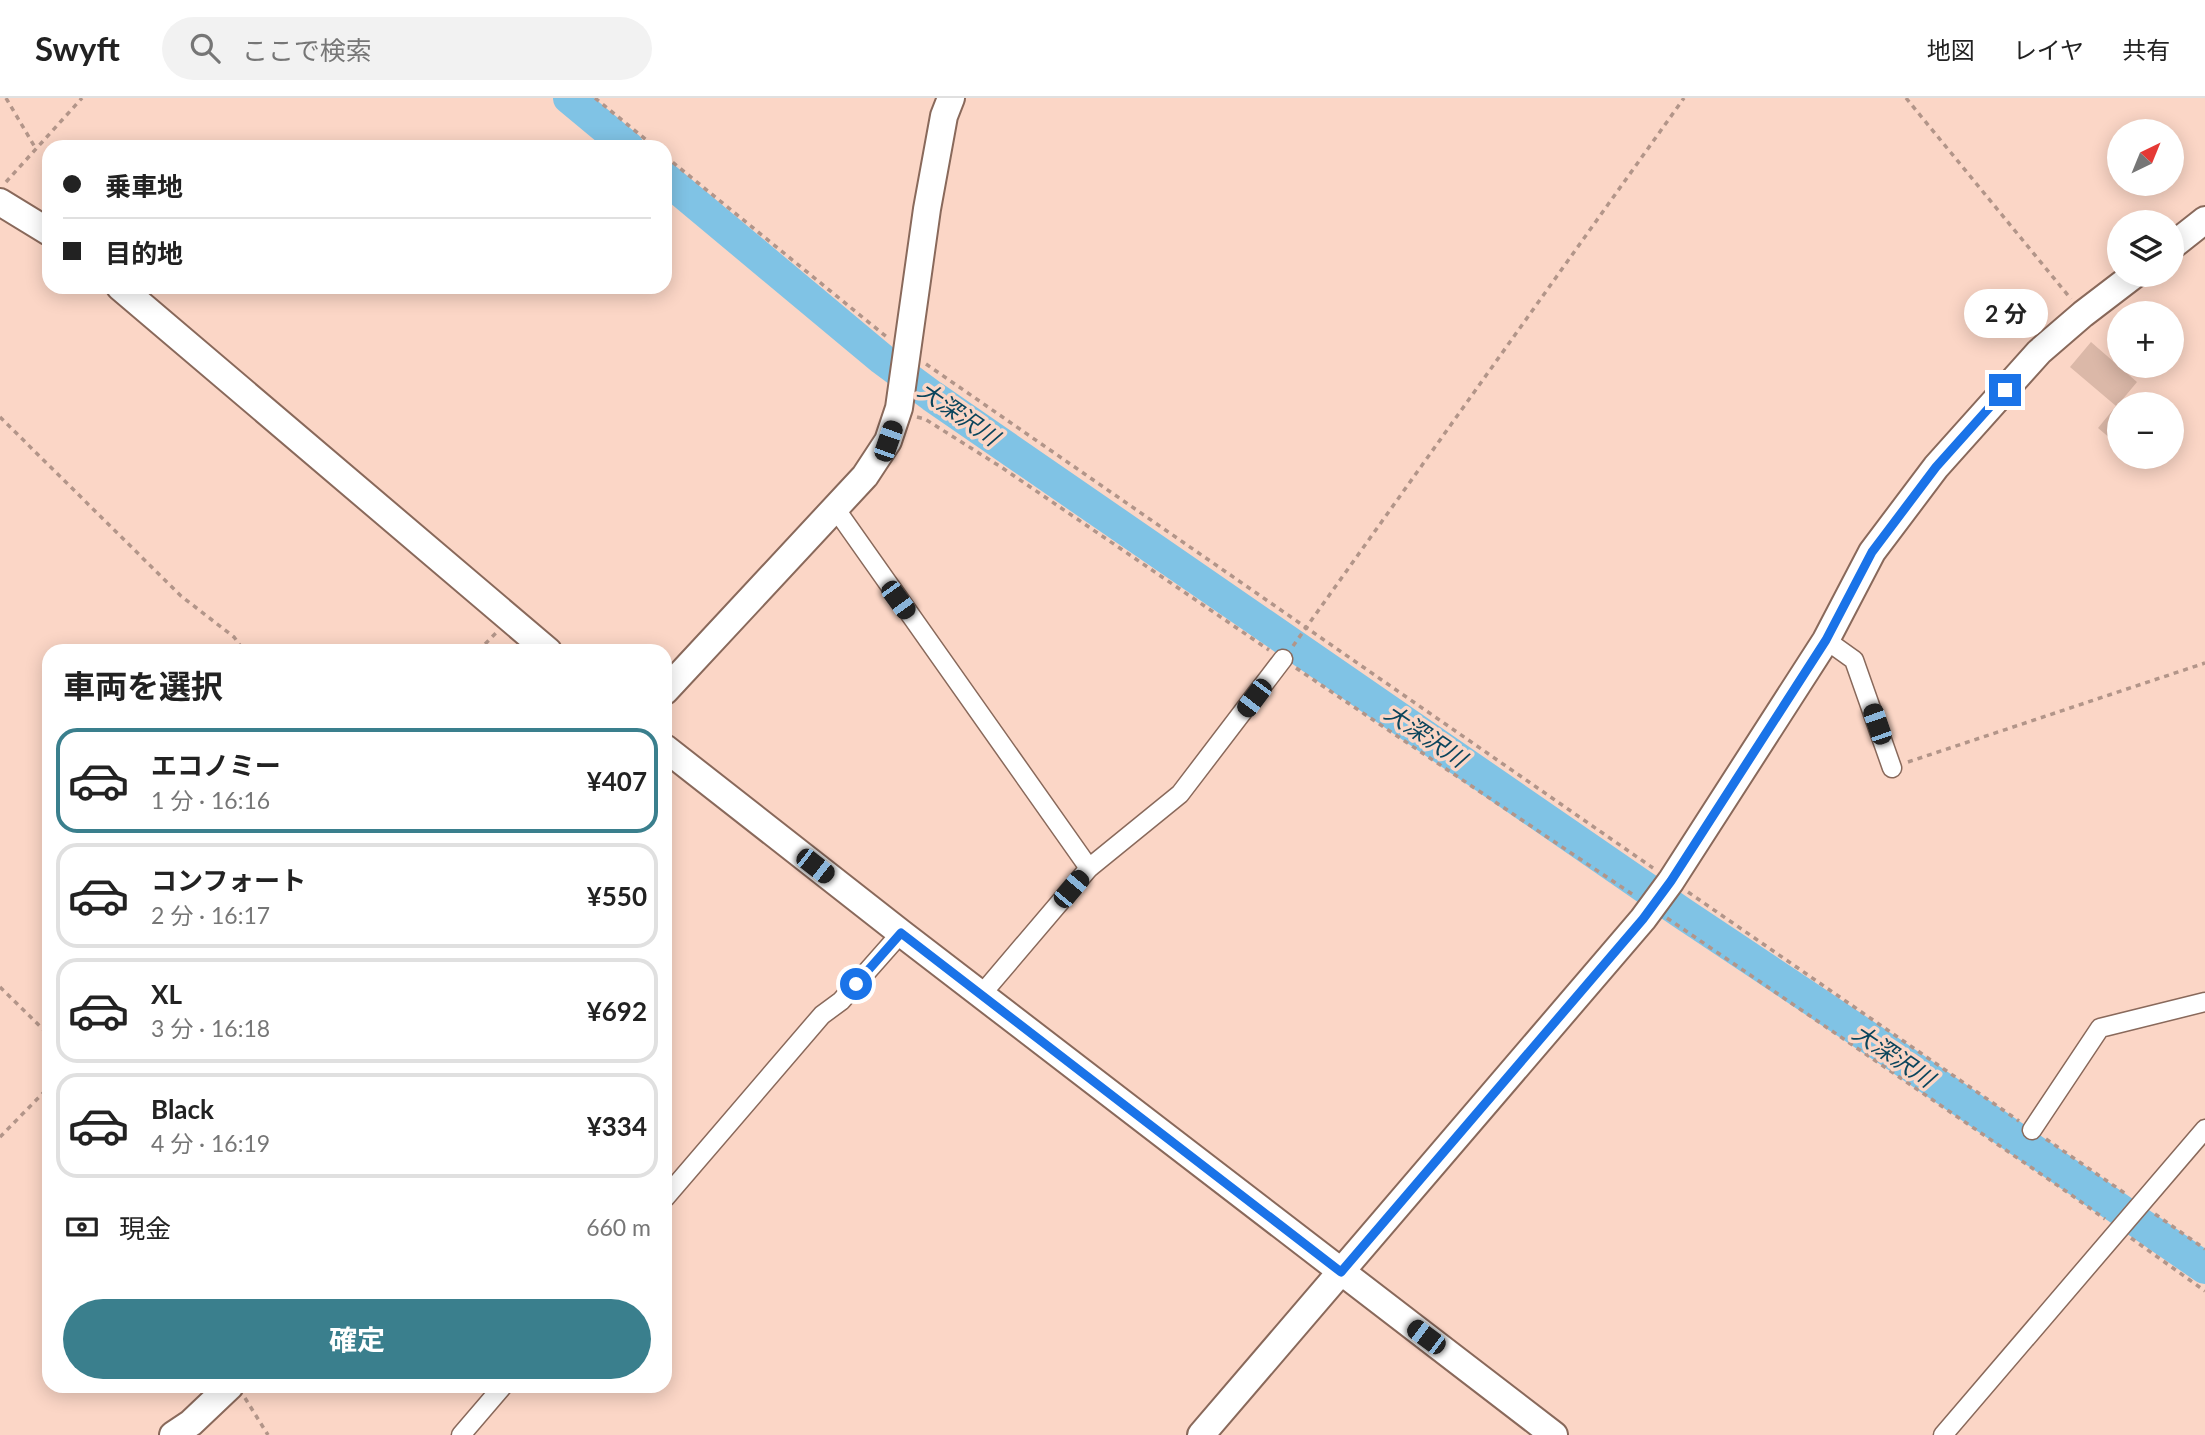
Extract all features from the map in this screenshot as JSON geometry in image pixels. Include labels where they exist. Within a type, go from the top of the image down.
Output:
[{"type":"street","points":[[672,683],[865,476],[888,441],[899,408],[927,209],[944,116],[951,98]]},
{"type":"street","points":[[0,202],[42,228]]},
{"type":"street","points":[[2184,237],[2205,220]]},
{"type":"street","points":[[1201,1435],[1652,908],[1826,640],[1872,552],[1936,467],[2039,352],[2118,287]]},
{"type":"street","points":[[128,294],[540,644]]},
{"type":"street","points":[[835,508],[1089,868]]},
{"type":"street","points":[[1826,640],[1854,660],[1892,768]]},
{"type":"street","points":[[981,995],[1089,868],[1180,794],[1283,659]]},
{"type":"street","points":[[672,753],[981,995],[1554,1435]]},
{"type":"street","points":[[672,1190],[822,1015],[841,1000],[901,933]]},
{"type":"street","points":[[2032,1130],[2101,1028],[2205,1002]]},
{"type":"street","points":[[1943,1435],[2205,1129]]},
{"type":"street","points":[[173,1435],[233,1393]]},
{"type":"street","points":[[461,1435],[497,1393]]},
{"type":"path","points":[[6,98],[36,149]]},
{"type":"path","points":[[44,140],[82,98]]},
{"type":"path","points":[[595,98],[646,140]]},
{"type":"path","points":[[1283,659],[1684,98]]},
{"type":"path","points":[[1906,98],[2083,314]]},
{"type":"path","points":[[0,189],[42,142]]},
{"type":"path","points":[[672,162],[882,335],[2205,1250]]},
{"type":"path","points":[[0,417],[181,596],[234,637],[239,644]]},
{"type":"path","points":[[1892,768],[2205,663]]},
{"type":"path","points":[[1652,908],[2059,1186],[2205,1292]]},
{"type":"path","points":[[0,988],[42,1028]]},
{"type":"path","points":[[0,1137],[42,1094]]},
{"type":"path","points":[[237,1393],[268,1435]]},
{"type":"building","points":[[2091,342],[2107,356],[2107,378],[2132,378],[2137,382],[2129,392],[2107,392],[2107,398],[2070,367]]},
{"type":"building","points":[[2107,417],[2107,436],[2098,428]]},
{"type":"waterway","name":"大深沢川","points":[[569,98],[620,140]]},
{"type":"waterway","name":"大深沢川","points":[[672,184],[882,359],[932,396],[1682,913],[1892,1053],[2205,1268]]},
{"type":"route","points":[[856,984],[901,933],[1341,1272],[1643,919],[1671,881],[1826,640],[1872,552],[1936,467],[2005,390]]}]
